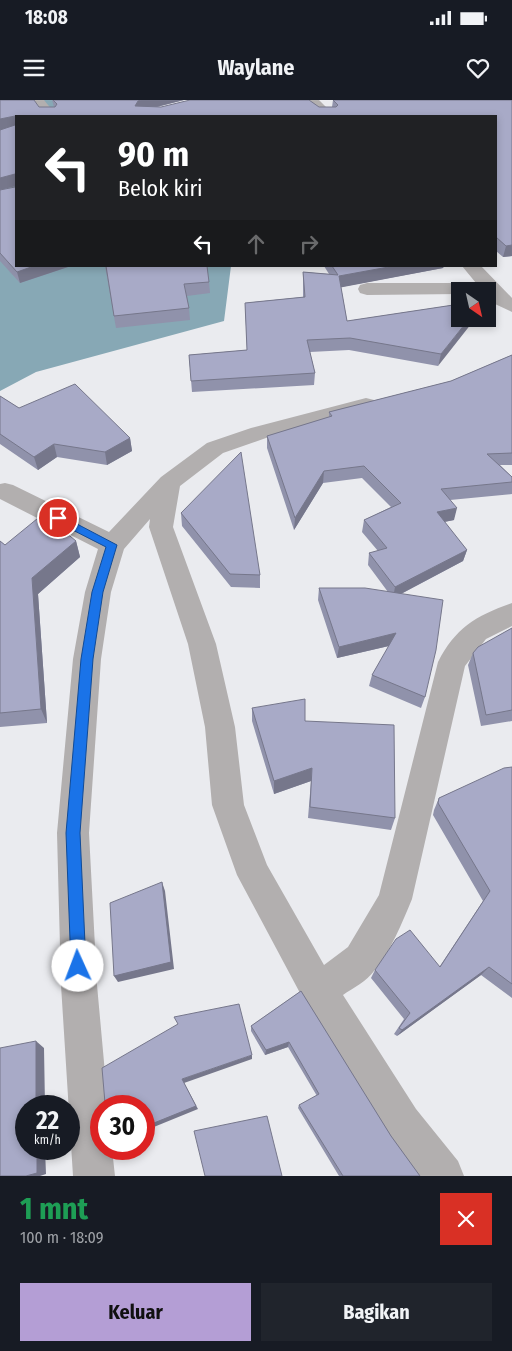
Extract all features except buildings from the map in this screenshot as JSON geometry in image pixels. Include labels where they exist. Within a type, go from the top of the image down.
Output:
[{"type":"street","points":[[36,100],[49,115]]},
{"type":"street","points":[[311,100],[327,115]]},
{"type":"street","points":[[472,267],[486,282]]},
{"type":"street","points":[[367,289],[451,288]]},
{"type":"street","points":[[496,292],[512,306]]},
{"type":"street","points":[[94,1176],[79,984],[73,833],[87,659],[98,592],[112,545],[169,483],[184,469],[214,448],[259,433],[395,398]]},
{"type":"street","points":[[169,483],[161,527],[202,644],[220,727],[228,805],[254,875],[320,990],[402,1123],[443,1176]]},
{"type":"street","points":[[5,491],[112,545]]},
{"type":"street","points":[[320,990],[361,960],[380,930],[395,899],[452,662],[476,631],[512,614]]},
{"type":"water","points":[[0,100],[98,100],[15,115],[15,267],[231,267],[224,321],[36,372],[0,391]]},
{"type":"route","points":[[58,518],[112,545],[98,592],[87,659],[73,833],[78,966]]}]
